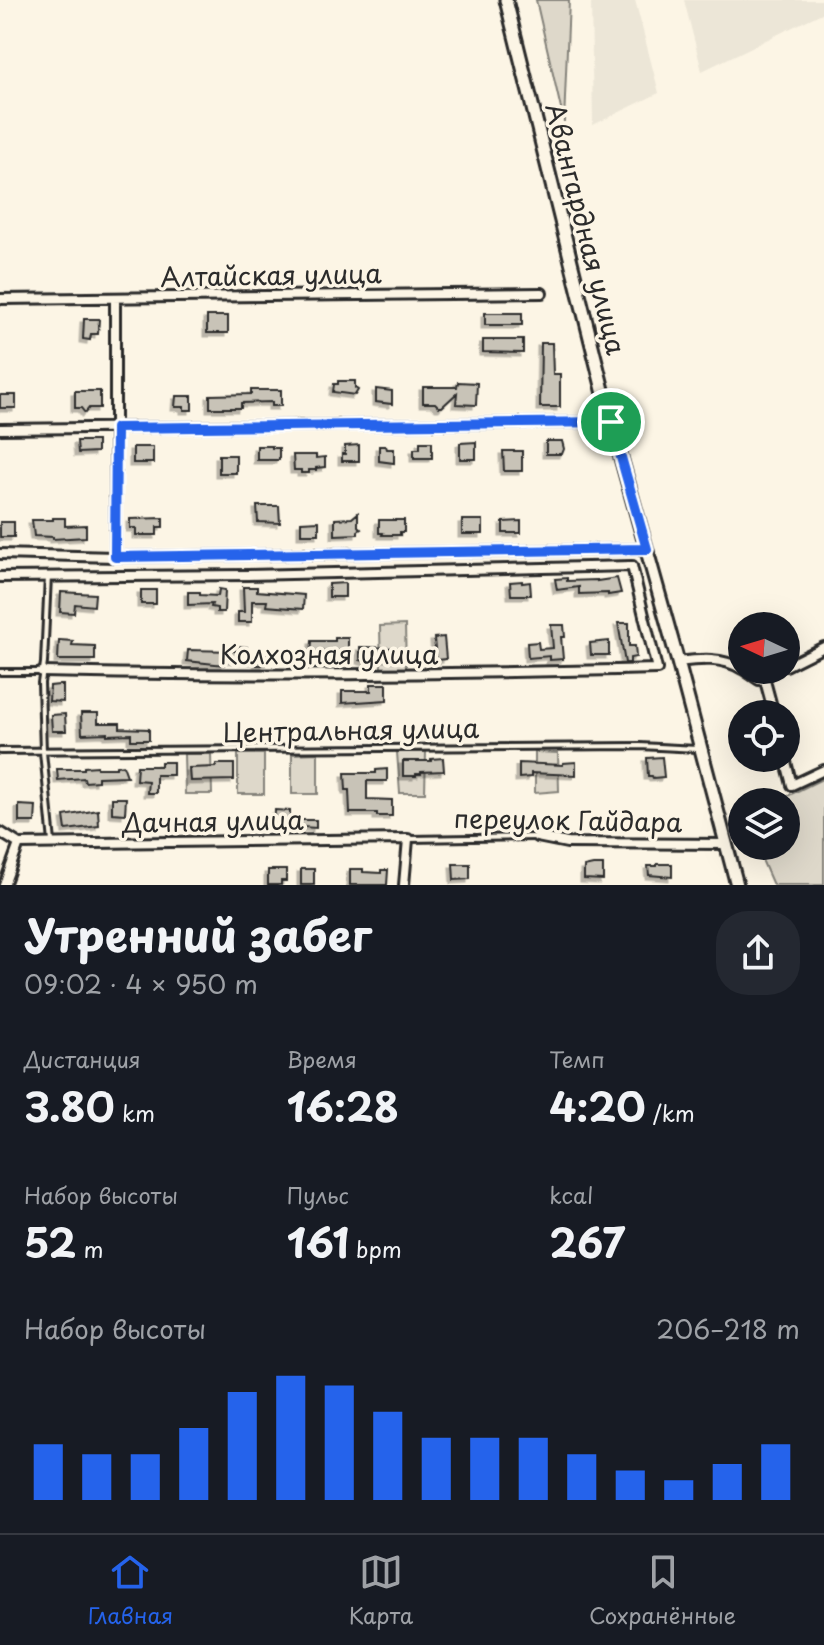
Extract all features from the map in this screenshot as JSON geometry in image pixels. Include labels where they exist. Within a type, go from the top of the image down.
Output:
[{"type":"main road","name":"Авангардная улица","points":[[506,0],[611,422],[737,885]]},
{"type":"street","name":"Алтайская улица","points":[[0,299],[542,293]]},
{"type":"street","points":[[115,298],[115,557]]},
{"type":"street","points":[[0,429],[611,422]]},
{"type":"street","points":[[0,554],[115,557],[647,549]]},
{"type":"street","name":"Колхозная улица","points":[[42,672],[217,676],[657,669],[632,566],[248,575],[48,576]]},
{"type":"street","points":[[0,577],[48,576]]},
{"type":"street","points":[[800,659],[824,647]]},
{"type":"street","points":[[678,662],[706,658],[728,662]]},
{"type":"street","points":[[789,772],[792,785],[824,770]]},
{"type":"street","points":[[0,832],[19,844],[4,885]]},
{"type":"street","name":"переулок Гайдара","points":[[537,837],[567,843],[726,844]]},
{"type":"street","points":[[404,885],[408,839]]},
{"type":"street","name":"Дачная улица","points":[[19,844],[408,839]]},
{"type":"lane","points":[[48,576],[41,683],[43,752],[52,844]]},
{"type":"lane","name":"Колхозная улица","points":[[0,672],[42,672]]},
{"type":"lane","name":"Центральная улица","points":[[0,751],[640,746],[701,749]]},
{"type":"lane","name":"переулок Гайдара","points":[[408,839],[537,837]]},
{"type":"shaded area","points":[[536,0],[569,0],[564,122]]},
{"type":"shaded area","points":[[591,0],[635,0],[659,93],[593,125]]},
{"type":"shaded area","points":[[684,0],[824,0],[824,12],[702,71]]},
{"type":"shaded area","points":[[405,625],[406,669],[381,670],[380,626]]},
{"type":"shaded area","points":[[397,752],[426,752],[425,793],[400,793]]},
{"type":"shaded area","points":[[535,752],[558,753],[559,791],[535,793]]},
{"type":"shaded area","points":[[318,753],[318,794],[292,794],[292,754]]},
{"type":"shaded area","points":[[184,754],[211,754],[212,794],[185,794]]},
{"type":"shaded area","points":[[238,754],[264,754],[264,794],[238,794]]},
{"type":"shaded area","points":[[824,778],[824,885],[773,885],[762,860],[800,860],[800,790]]},
{"type":"building","points":[[485,313],[522,313],[522,325],[485,325]]},
{"type":"building","points":[[207,316],[228,316],[228,333],[207,333]]},
{"type":"building","points":[[84,319],[99,319],[98,334],[91,334],[90,340],[83,339]]},
{"type":"building","points":[[483,340],[523,340],[523,353],[483,352]]},
{"type":"building","points":[[541,343],[552,343],[553,374],[560,374],[560,407],[540,407]]},
{"type":"building","points":[[338,381],[355,381],[358,390],[355,395],[333,392],[334,384]]},
{"type":"building","points":[[458,382],[477,383],[476,405],[456,404],[457,393],[442,407],[435,403],[423,403],[423,387],[457,387]]},
{"type":"building","points":[[376,389],[392,391],[392,404],[376,402]]},
{"type":"building","points":[[251,390],[281,390],[281,406],[272,406],[272,402],[241,403],[241,408],[210,408],[210,395],[251,394]]},
{"type":"building","points":[[75,391],[100,391],[100,408],[89,408],[85,413],[81,408],[75,408]]},
{"type":"building","points":[[0,395],[16,395],[16,408],[0,408]]},
{"type":"building","points":[[176,396],[192,396],[192,410],[175,407]]},
{"type":"building","points":[[77,441],[97,441],[97,452],[78,453]]},
{"type":"building","points":[[546,441],[562,441],[562,454],[546,454]]},
{"type":"building","points":[[420,442],[432,442],[432,458],[414,458],[414,449],[420,449]]},
{"type":"building","points":[[476,442],[476,459],[460,459],[460,443]]},
{"type":"building","points":[[359,445],[359,461],[342,461],[345,446]]},
{"type":"building","points":[[257,446],[279,448],[279,460],[257,460]]},
{"type":"building","points":[[379,446],[394,449],[394,463],[379,461]]},
{"type":"building","points":[[133,447],[153,447],[153,463],[133,463]]},
{"type":"building","points":[[503,451],[522,451],[522,471],[504,471]]},
{"type":"building","points":[[219,455],[236,455],[236,473],[219,473]]},
{"type":"building","points":[[293,455],[325,457],[325,467],[301,473],[301,470],[294,470]]},
{"type":"building","points":[[257,506],[279,506],[280,523],[258,522]]},
{"type":"building","points":[[358,513],[361,529],[358,534],[335,535],[335,519],[352,518]]},
{"type":"building","points":[[65,518],[65,526],[86,525],[86,537],[53,539],[34,536],[32,520]]},
{"type":"building","points":[[163,518],[163,527],[157,527],[157,535],[136,535],[136,528],[130,528],[130,519]]},
{"type":"building","points":[[379,520],[404,520],[404,532],[400,535],[382,535],[379,533]]},
{"type":"building","points":[[462,520],[483,520],[483,534],[462,534]]},
{"type":"building","points":[[319,521],[319,534],[301,534],[301,522]]},
{"type":"building","points":[[521,521],[521,533],[503,533],[503,522]]},
{"type":"building","points":[[0,522],[14,522],[14,537],[0,537]]},
{"type":"building","points":[[567,578],[567,581],[597,581],[617,578],[621,593],[579,594],[579,587],[557,590],[555,579]]},
{"type":"building","points":[[510,582],[530,582],[531,595],[511,595]]},
{"type":"building","points":[[345,583],[345,597],[329,597],[329,584]]},
{"type":"building","points":[[243,587],[304,595],[303,609],[266,606],[267,601],[252,601],[252,622],[238,622],[238,612],[244,612]]},
{"type":"building","points":[[219,589],[225,590],[224,612],[217,612],[217,608],[211,607],[212,604],[188,605],[188,592],[218,596]]},
{"type":"building","points":[[141,590],[156,590],[156,604],[141,604]]},
{"type":"building","points":[[61,592],[95,594],[94,606],[75,604],[74,613],[60,612]]},
{"type":"building","points":[[618,623],[629,623],[629,646],[635,646],[636,657],[630,658],[630,663],[625,663]]},
{"type":"building","points":[[551,625],[564,625],[565,637],[561,637],[563,659],[550,660],[550,656],[528,658],[527,643],[538,642],[539,649],[553,648]]},
{"type":"building","points":[[444,637],[446,659],[436,660],[434,638]]},
{"type":"building","points":[[335,638],[348,638],[348,651],[311,653],[312,641],[335,641]]},
{"type":"building","points":[[59,640],[73,641],[72,645],[95,646],[95,660],[58,660]]},
{"type":"building","points":[[609,641],[609,655],[591,655],[590,643]]},
{"type":"building","points":[[235,646],[247,647],[247,653],[266,655],[265,665],[257,665],[258,661],[224,659],[224,665],[187,661],[188,650],[235,651]]},
{"type":"building","points":[[360,647],[399,648],[399,658],[375,658],[371,663],[360,660]]},
{"type":"building","points":[[371,684],[387,684],[387,700],[342,703],[342,691],[371,691]]},
{"type":"building","points":[[63,685],[63,702],[49,701],[50,686]]},
{"type":"building","points":[[81,713],[98,713],[98,723],[120,723],[120,728],[149,729],[149,740],[131,740],[131,734],[82,734]]},
{"type":"building","points":[[65,714],[66,731],[52,731],[51,715]]},
{"type":"building","points":[[662,757],[664,777],[648,776],[647,758]]},
{"type":"building","points":[[443,758],[444,771],[403,776],[403,761]]},
{"type":"building","points":[[161,762],[173,762],[173,775],[156,775],[156,793],[147,793],[148,781],[136,780],[137,766],[161,766]]},
{"type":"building","points":[[576,762],[576,775],[531,773],[531,777],[519,778],[519,763],[563,765]]},
{"type":"building","points":[[216,764],[234,764],[234,780],[190,781],[189,768],[216,767]]},
{"type":"building","points":[[123,765],[127,776],[98,777],[98,781],[85,782],[84,778],[58,780],[57,769],[116,768]]},
{"type":"building","points":[[387,769],[387,781],[367,781],[367,799],[392,800],[392,816],[350,813],[345,773],[376,773],[376,770]]},
{"type":"building","points":[[112,798],[126,798],[125,814],[112,813]]},
{"type":"building","points":[[19,805],[36,806],[35,822],[19,822]]},
{"type":"building","points":[[98,810],[99,826],[66,830],[64,816]]},
{"type":"building","points":[[275,810],[290,811],[290,820],[316,820],[316,828],[274,825]]},
{"type":"building","points":[[453,864],[470,864],[470,879],[454,880]]},
{"type":"building","points":[[672,864],[672,877],[649,875],[648,866]]},
{"type":"building","points":[[603,865],[603,880],[584,879],[584,867]]},
{"type":"building","points":[[301,869],[314,869],[314,885],[301,885]]},
{"type":"building","points":[[350,869],[381,873],[381,870],[388,870],[387,885],[350,885]]},
{"type":"building","points":[[268,870],[286,870],[286,881],[281,881],[281,885],[268,885]]},
{"type":"route","points":[[611,422],[647,549],[115,557],[116,428],[611,422]]}]
